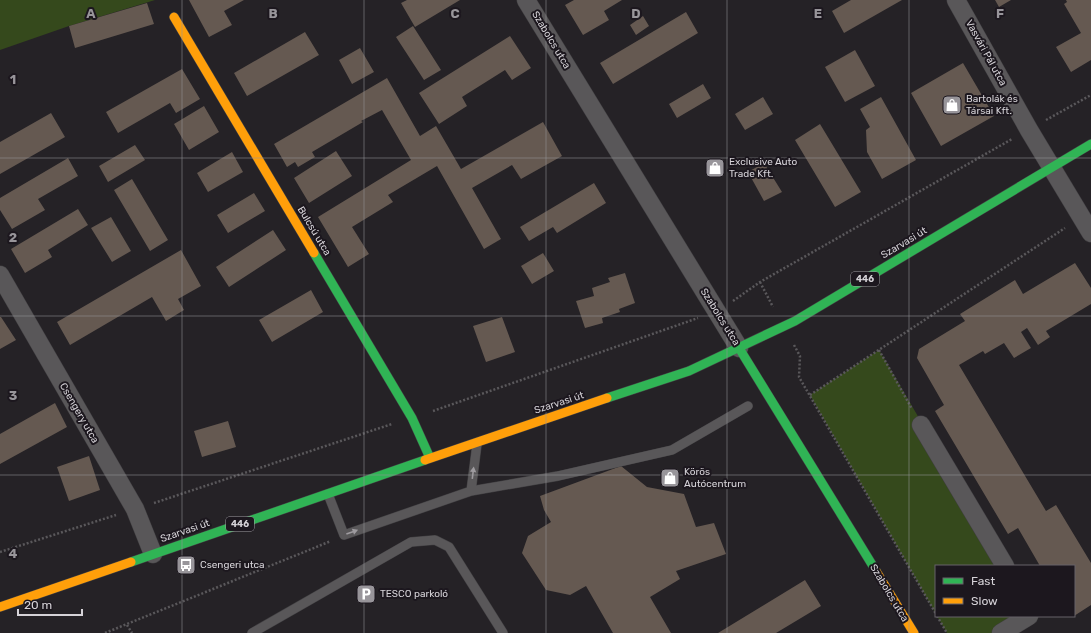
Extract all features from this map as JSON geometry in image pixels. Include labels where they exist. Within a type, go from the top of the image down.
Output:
[{"type":"main road","name":"Bulcsú utca","points":[[174,17],[412,418],[430,458]]},
{"type":"main road","name":"Szarvasi út","points":[[0,607],[430,458],[689,371],[802,317],[1091,144]]},
{"type":"main road","name":"Szabolcs utca","points":[[739,348],[914,633]]},
{"type":"street","name":"Szabolcs utca","points":[[526,0],[739,348]]},
{"type":"street","name":"Vasvári Pál utca","points":[[956,0],[1029,130],[1091,233]]},
{"type":"street","name":"Csengery utca","points":[[0,275],[134,509],[153,554]]},
{"type":"street","points":[[921,425],[1004,565]]},
{"type":"street","points":[[1001,633],[1028,617]]},
{"type":"lane","points":[[328,494],[344,535],[470,491],[558,476],[672,450],[748,406]]},
{"type":"lane","points":[[470,491],[477,442]]},
{"type":"lane","points":[[252,633],[411,542],[435,540],[449,547],[503,633]]},
{"type":"path","points":[[0,552],[412,418],[716,311],[760,282],[1091,94]]},
{"type":"path","points":[[810,395],[1081,217]]},
{"type":"path","points":[[760,282],[800,356],[799,377],[935,612]]},
{"type":"path","points":[[879,350],[921,425]]},
{"type":"path","points":[[105,633],[344,535]]},
{"type":"path","points":[[938,617],[947,633]]},
{"type":"path","points":[[127,625],[132,633]]},
{"type":"green space","points":[[0,0],[155,0],[69,26],[0,50]]},
{"type":"green space","points":[[879,350],[1005,565],[935,565],[935,612],[810,395]]},
{"type":"green space","points":[[938,617],[1027,617],[1001,633],[947,633]]},
{"type":"building","points":[[189,0],[244,0],[224,11],[232,25],[209,37]]},
{"type":"building","points":[[407,0],[460,0],[415,27],[401,3]]},
{"type":"building","points":[[574,0],[622,0],[604,11],[609,20],[583,35],[565,5]]},
{"type":"building","points":[[851,0],[902,0],[844,33],[832,11]]},
{"type":"building","points":[[995,0],[1011,0],[999,7]]},
{"type":"building","points":[[1066,0],[1091,0],[1091,60],[1071,72],[1056,47],[1081,33],[1064,4],[1067,2]]},
{"type":"building","points":[[147,3],[154,24],[75,48],[69,26]]},
{"type":"building","points":[[686,12],[698,33],[613,84],[600,63]]},
{"type":"building","points":[[643,16],[649,26],[636,35],[630,25]]},
{"type":"building","points":[[413,26],[441,70],[424,80],[396,37]]},
{"type":"building","points":[[305,32],[319,55],[247,96],[234,73]]},
{"type":"building","points":[[510,36],[531,68],[512,80],[505,70],[462,97],[467,106],[439,124],[419,93]]},
{"type":"building","points":[[360,48],[374,72],[352,84],[339,60]]},
{"type":"building","points":[[855,50],[875,86],[845,102],[825,67]]},
{"type":"building","name":"Bartolák és Társai Kft.","points":[[963,63],[994,116],[941,146],[911,93]]},
{"type":"building","points":[[182,69],[200,99],[176,113],[170,103],[118,133],[106,112]]},
{"type":"building","points":[[387,78],[420,136],[436,126],[461,169],[543,122],[562,156],[521,179],[512,165],[472,188],[501,239],[484,249],[437,166],[388,195],[393,202],[352,227],[369,254],[348,267],[318,217],[411,160],[382,110],[361,121],[363,122],[312,152],[315,157],[298,167],[295,162],[287,167],[274,144]]},
{"type":"building","points":[[703,84],[711,98],[677,118],[669,104]]},
{"type":"building","points":[[763,97],[773,114],[745,130],[735,114]]},
{"type":"building","points":[[881,97],[916,160],[882,179],[867,152],[866,130],[870,127],[860,109]]},
{"type":"building","points":[[204,106],[219,132],[189,150],[174,124]]},
{"type":"building","points":[[51,113],[65,137],[0,174],[0,142]]},
{"type":"building","points":[[820,124],[861,192],[835,207],[795,140]]},
{"type":"building","points":[[135,145],[145,160],[108,182],[99,166]]},
{"type":"building","points":[[336,151],[352,176],[309,203],[294,178]]},
{"type":"building","points":[[232,152],[243,172],[208,192],[197,173]]},
{"type":"building","points":[[68,158],[78,176],[38,199],[45,210],[12,229],[0,210],[0,198]]},
{"type":"building","points":[[764,163],[782,192],[764,201],[748,172]]},
{"type":"building","points":[[132,179],[168,240],[150,251],[114,190]]},
{"type":"building","points":[[594,183],[606,203],[557,233],[553,227],[529,241],[520,227]]},
{"type":"building","points":[[254,193],[265,211],[228,233],[217,215]]},
{"type":"building","points":[[78,209],[88,225],[48,250],[52,257],[25,273],[11,249]]},
{"type":"building","points":[[111,217],[131,251],[112,262],[91,228]]},
{"type":"building","points":[[273,230],[286,250],[229,287],[216,267]]},
{"type":"building","points":[[181,250],[201,286],[178,299],[184,310],[166,321],[152,297],[70,345],[57,322]]},
{"type":"building","points":[[543,253],[554,271],[532,284],[521,266]]},
{"type":"building","points":[[1075,263],[1091,288],[1091,304],[1046,331],[1050,337],[1038,345],[1027,328],[1021,332],[1031,348],[1014,358],[1004,343],[985,354],[983,351],[959,365],[1046,511],[1056,505],[1091,563],[1091,605],[1075,615],[1075,565],[1039,565],[1018,528],[1008,534],[935,411],[944,405],[917,358],[919,349],[965,321],[960,314],[1015,280],[1023,294]]},
{"type":"building","points":[[625,273],[635,303],[619,309],[620,312],[602,318],[603,323],[585,328],[576,301],[594,296],[592,288],[610,282],[608,278]]},
{"type":"building","points":[[311,290],[323,312],[272,342],[259,320]]},
{"type":"building","points":[[0,317],[16,340],[0,349]]},
{"type":"building","points":[[502,317],[515,352],[486,362],[473,326]]},
{"type":"building","points":[[55,403],[67,427],[0,464],[0,434]]},
{"type":"building","points":[[228,421],[236,447],[202,457],[194,431]]},
{"type":"building","points":[[89,456],[100,490],[69,501],[57,467]]},
{"type":"building","points":[[621,466],[647,487],[684,494],[696,527],[714,523],[726,554],[676,571],[680,579],[650,597],[671,633],[613,633],[586,586],[570,595],[546,590],[522,553],[528,536],[551,522],[544,510],[540,496]]},
{"type":"building","points":[[805,580],[821,606],[776,633],[718,633]]},
{"type":"traffic: fast","points":[[607,398],[689,371],[795,321],[1091,144]]},
{"type":"traffic: fast","points":[[314,253],[412,418],[430,458]]},
{"type":"traffic: fast","points":[[739,348],[876,571]]},
{"type":"traffic: fast","points":[[131,562],[425,460]]},
{"type":"traffic: slow","points":[[174,17],[314,253]]},
{"type":"traffic: slow","points":[[425,460],[607,398]]},
{"type":"traffic: slow","points":[[0,607],[131,562]]},
{"type":"traffic: slow","points":[[876,571],[914,633]]},
{"type":"place","name":"Bartolák és Társai Kft.","points":[[952,105]]},
{"type":"place","name":"Exclusive Auto Trade Kft.","points":[[715,168]]},
{"type":"place","name":"Körös Autócentrum","points":[[670,478]]},
{"type":"place","name":"Csengeri utca","points":[[186,565]]},
{"type":"place","name":"TESCO parkoló","points":[[366,594]]}]
